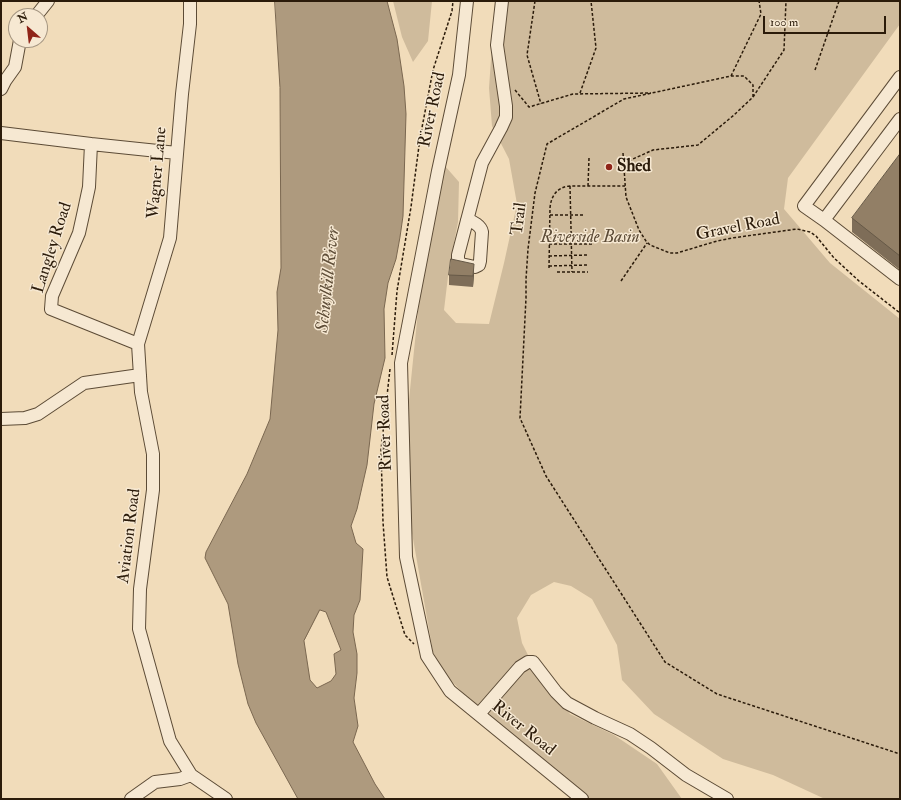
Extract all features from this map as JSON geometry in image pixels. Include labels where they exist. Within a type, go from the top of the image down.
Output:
[{"type":"street","name":"Wagner Lane","points":[[138,344],[170,238],[182,94],[190,24],[190,1]]},
{"type":"street","name":"River Road","points":[[467,1],[459,75],[438,170],[401,363],[406,557],[427,656],[450,691],[582,799]]},
{"type":"street","points":[[467,220],[482,163],[506,117],[506,106],[496,45],[502,1]]},
{"type":"street","points":[[1,90],[5,81],[15,67],[19,48]]},
{"type":"street","points":[[900,77],[804,206],[900,279]]},
{"type":"street","points":[[824,220],[900,120]]},
{"type":"street","points":[[1,133],[177,153]]},
{"type":"street","name":"Langley Road","points":[[91,144],[89,187],[83,215],[78,233],[52,296],[51,309],[138,344]]},
{"type":"street","name":"Aviation Road","points":[[138,344],[141,392],[153,454],[153,490],[140,589],[139,629],[170,741],[191,775],[226,799]]},
{"type":"street","points":[[1,419],[25,418],[38,414],[84,383],[140,375]]},
{"type":"street","points":[[479,714],[520,667],[528,662],[533,662],[556,692],[567,703],[630,734],[686,775],[721,794],[727,799]]},
{"type":"street","points":[[130,799],[155,782],[180,779],[191,775]]},
{"type":"path","points":[[535,1],[527,55],[540,104]]},
{"type":"path","points":[[580,94],[596,48],[591,1]]},
{"type":"path","points":[[731,76],[761,14],[759,1]]},
{"type":"path","points":[[624,163],[653,150],[698,145],[753,97],[784,50],[786,1]]},
{"type":"path","points":[[815,70],[839,1]]},
{"type":"path","points":[[501,75],[529,107],[573,94],[655,92],[731,76],[744,76],[753,85],[753,97]]},
{"type":"path","name":"Trail","points":[[655,92],[624,100],[547,144],[535,193],[528,249],[520,418],[546,476],[665,662],[717,694],[900,754]]},
{"type":"path","points":[[621,281],[647,243],[639,230],[626,197],[623,153]]},
{"type":"path","points":[[588,186],[589,158]]},
{"type":"path","points":[[588,265],[549,267],[550,203],[556,192],[562,188],[570,186],[625,186]]},
{"type":"path","points":[[570,186],[572,272]]},
{"type":"path","points":[[550,215],[585,215]]},
{"type":"path","name":"Gravel Road","points":[[647,243],[662,251],[677,253],[717,241],[746,236],[797,229],[810,232],[816,236],[834,258],[859,281],[900,313]]},
{"type":"path","points":[[549,244],[593,244]]},
{"type":"path","points":[[549,256],[587,256]]},
{"type":"path","points":[[557,272],[588,272]]},
{"type":"green space","points":[[393,1],[432,1],[428,41],[413,62],[402,37]]},
{"type":"green space","name":"Riverside Basin","points":[[495,1],[900,1],[900,24],[788,178],[784,209],[830,263],[900,319],[900,799],[825,799],[773,775],[723,759],[654,714],[622,680],[617,645],[592,599],[571,586],[554,582],[531,595],[517,618],[522,643],[535,669],[570,714],[614,735],[657,764],[682,799],[589,799],[491,723],[444,673],[433,652],[406,499],[406,429],[421,282],[445,166],[459,182],[458,222],[449,268],[444,310],[456,323],[489,324],[517,204],[509,159],[492,126],[489,88]]},
{"type":"water","name":"Schuylkill River","points":[[275,1],[387,1],[397,39],[404,86],[406,114],[403,216],[396,259],[388,283],[384,309],[385,358],[374,404],[367,465],[357,509],[351,526],[356,543],[363,549],[360,600],[354,615],[353,632],[357,654],[357,673],[354,698],[358,726],[353,742],[375,784],[385,799],[298,799],[256,723],[248,704],[238,664],[228,604],[205,558],[206,552],[247,474],[270,419],[278,330],[277,292],[281,268],[280,88]],"holes":[[[320,610],[326,612],[341,650],[334,654],[336,674],[331,681],[317,688],[310,680],[304,641]]]},
{"type":"building","points":[[900,154],[900,256],[852,218]]},
{"type":"building","points":[[451,259],[474,264],[473,276],[449,275]]},
{"type":"place","name":"Shed","points":[[609,167]]}]
